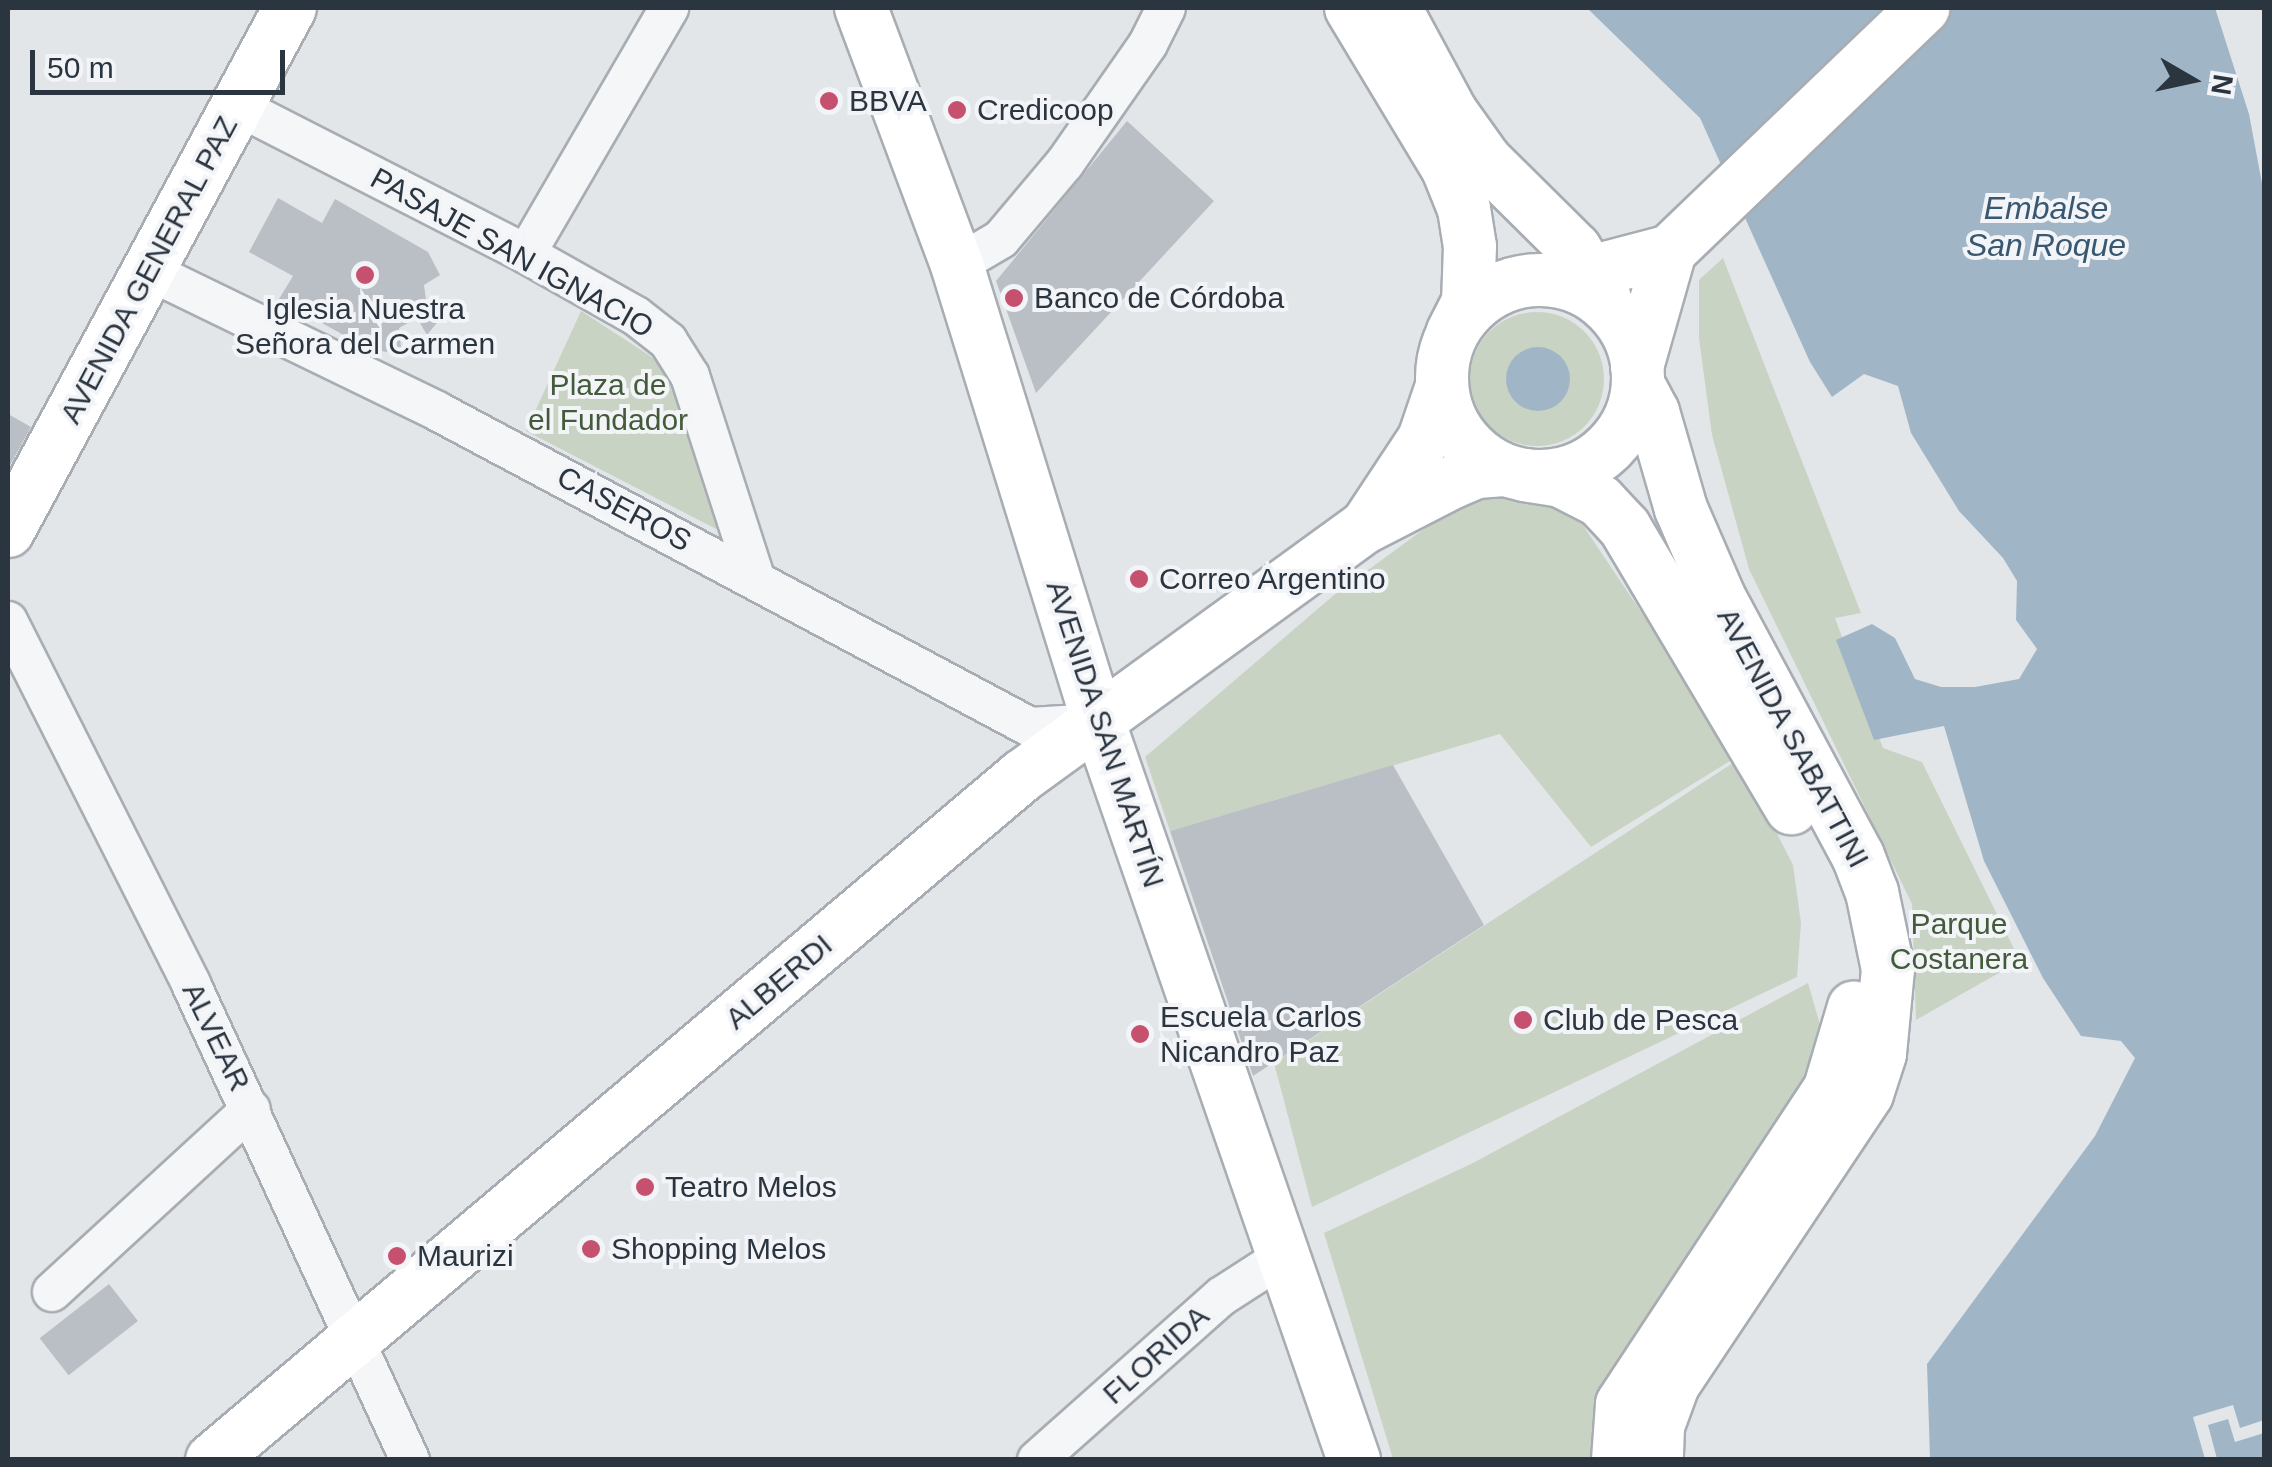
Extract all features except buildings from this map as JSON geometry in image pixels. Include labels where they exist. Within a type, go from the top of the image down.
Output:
[{"type":"main road","name":"AVENIDA GENERAL PAZ","points":[[8,531],[290,8]]},
{"type":"main road","name":"AVENIDA SAN MARTÍN","points":[[861,8],[957,265],[1099,723],[1354,1460]]},
{"type":"main road","points":[[1351,8],[1448,168],[1464,209],[1470,246],[1468,302],[1446,362],[1448,413],[1461,436],[1480,456],[1514,472],[1570,471],[1600,454],[1624,429],[1670,251]]},
{"type":"main road","points":[[1396,8],[1452,112],[1486,162],[1575,249],[1586,289],[1632,346],[1637,376]]},
{"type":"main road","points":[[1446,362],[1464,315],[1485,296],[1510,284],[1586,289],[1670,251],[1924,8]]},
{"type":"main road","name":"ALBERDI","points":[[1365,528],[1424,439],[1446,362]]},
{"type":"main road","name":"AVENIDA SABATTINI","points":[[1637,376],[1681,509],[1719,597],[1858,856],[1872,892],[1888,969],[1880,1054],[1867,1094],[1673,1385],[1658,1426],[1657,1460]]},
{"type":"main road","name":"ALBERDI","points":[[212,1460],[1022,776],[1365,528],[1477,472],[1514,472]]},
{"type":"main road","name":"AVENIDA SABATTINI","points":[[1514,472],[1561,481],[1600,502],[1624,528],[1766,761],[1832,883],[1855,958],[1852,1022],[1830,1088],[1636,1378],[1618,1420],[1618,1460]]},
{"type":"street","points":[[526,254],[669,8]]},
{"type":"street","points":[[957,265],[1000,240],[1064,163],[1148,44],[1166,8]]},
{"type":"street","name":"PASAJE SAN IGNACIO","points":[[237,106],[526,254],[636,316],[668,340],[690,376],[755,577]]},
{"type":"street","name":"CASEROS","points":[[151,272],[437,411],[755,577],[1030,727],[1099,723]]},
{"type":"street","name":"ALVEAR","points":[[8,621],[251,1109],[410,1460]]},
{"type":"street","points":[[52,1292],[251,1109]]},
{"type":"street","name":"FLORIDA","points":[[1037,1460],[1222,1296],[1282,1258]]},
{"type":"green space","name":"Parque Costanera","points":[[1723,258],[1861,613],[1835,618],[1883,748],[1922,762],[2020,961],[1916,1020],[1912,904],[1749,569],[1712,435],[1699,338],[1699,280]]},
{"type":"green space","name":"Plaza de el Fundador","points":[[581,311],[658,361],[681,397],[722,532],[526,431]]},
{"type":"green space","points":[[1537,312],[1563,317],[1584,332],[1599,353],[1604,379],[1599,405],[1584,426],[1563,441],[1537,446],[1511,441],[1490,426],[1475,405],[1470,379],[1475,353],[1490,332],[1511,317]]},
{"type":"green space","points":[[1524,493],[1582,524],[1738,756],[1591,847],[1500,734],[1170,831],[1145,757],[1334,595],[1458,504]]},
{"type":"green space","name":"Club de Pesca","points":[[1739,759],[1793,865],[1801,923],[1797,977],[1312,1207],[1274,1063]]},
{"type":"green space","points":[[1808,983],[1825,1042],[1751,1167],[1678,1269],[1621,1361],[1592,1459],[1393,1459],[1324,1233],[1473,1163]]},
{"type":"water","name":"Embalse San Roque","points":[[1587,8],[2215,8],[2249,114],[2264,194],[2264,1459],[1930,1459],[1927,1364],[2095,1136],[2135,1058],[2121,1041],[2081,1036],[2043,978],[1984,861],[1944,726],[1874,740],[1836,640],[1872,624],[1895,638],[1915,679],[1941,687],[1975,687],[2019,679],[2037,649],[2016,620],[2017,581],[2003,558],[1959,511],[1911,433],[1898,386],[1864,374],[1832,397],[1810,362],[1700,118]]},
{"type":"water","points":[[1538,347],[1561,356],[1570,379],[1561,402],[1538,411],[1515,402],[1506,379],[1515,356]]},
{"type":"pier","points":[[2233,1405],[2240,1428],[2264,1420],[2264,1433],[2235,1442],[2228,1419],[2208,1425],[2217,1459],[2205,1459],[2193,1417]]},
{"type":"place","name":"BBVA","points":[[829,101]]},
{"type":"place","name":"Credicoop","points":[[957,110]]},
{"type":"place","name":"Iglesia Nuestra Señora del Carmen","points":[[365,275]]},
{"type":"place","name":"Banco de Córdoba","points":[[1014,298]]},
{"type":"place","name":"Correo Argentino","points":[[1139,579]]},
{"type":"place","name":"Club de Pesca","points":[[1523,1020]]},
{"type":"place","name":"Escuela Carlos Nicandro Paz","points":[[1140,1034]]},
{"type":"place","name":"Teatro Melos","points":[[645,1187]]},
{"type":"place","name":"Shopping Melos","points":[[591,1249]]},
{"type":"place","name":"Maurizi","points":[[397,1256]]}]
